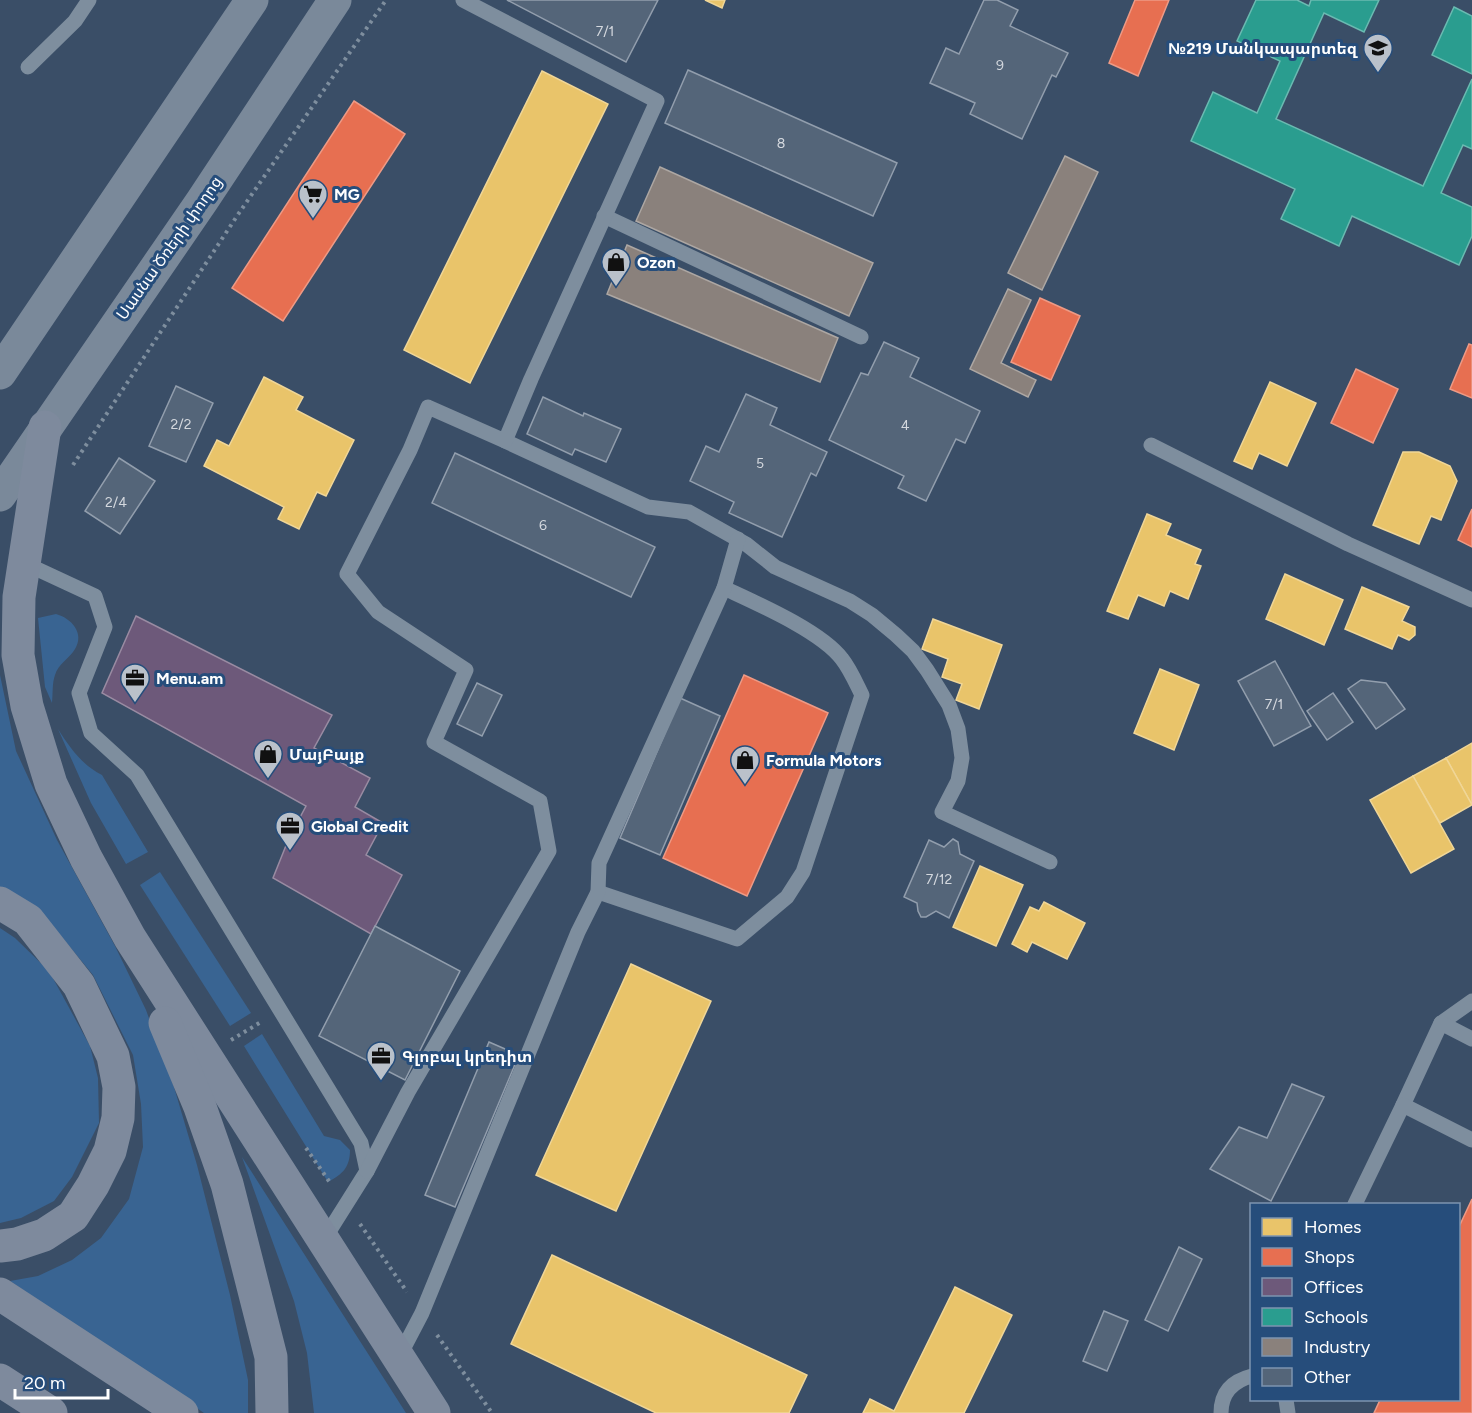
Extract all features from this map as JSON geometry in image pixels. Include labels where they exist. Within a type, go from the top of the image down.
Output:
[{"type":"main road","points":[[4,361],[252,0]]},
{"type":"main road","name":"Սասնա Ծռերի փողոց","points":[[0,495],[208,192],[335,0]]},
{"type":"main road","points":[[45,427],[19,597],[18,654],[27,706],[51,784],[86,858],[130,938],[434,1413]]},
{"type":"main road","points":[[0,903],[28,920],[79,985],[113,1056],[119,1087],[118,1118],[110,1151],[74,1216],[44,1235],[17,1244],[0,1246]]},
{"type":"main road","points":[[130,938],[200,1107],[227,1184],[271,1357],[272,1413]]},
{"type":"main road","points":[[0,1294],[182,1413]]},
{"type":"main road","points":[[0,1380],[51,1413]]},
{"type":"lane","points":[[28,67],[75,21],[89,0]]},
{"type":"lane","points":[[463,0],[657,101],[505,441]]},
{"type":"lane","points":[[604,216],[861,337]]},
{"type":"lane","points":[[323,1242],[367,1172],[408,1092],[549,850],[540,801],[434,742],[466,670],[378,612],[347,574],[410,450],[428,407],[648,507],[689,512],[738,539],[775,567],[872,615],[913,651],[949,705],[958,729],[962,758],[958,781],[942,812],[1050,862]]},
{"type":"lane","points":[[1151,445],[1348,544],[1472,600]]},
{"type":"lane","points":[[398,1358],[422,1313],[578,932],[598,892],[599,863],[724,588],[738,539]]},
{"type":"lane","points":[[24,563],[95,596],[105,627],[79,693],[91,734],[137,775],[351,1124],[361,1143],[367,1172]]},
{"type":"lane","points":[[598,892],[736,939],[787,897],[803,872],[862,695],[842,659],[824,641],[724,588]]},
{"type":"lane","points":[[1354,1203],[1441,1023],[1472,1001]]},
{"type":"lane","points":[[1441,1023],[1472,1039]]},
{"type":"lane","points":[[1403,1105],[1472,1140]]},
{"type":"lane","points":[[1221,1413],[1225,1394],[1232,1385],[1250,1376]]},
{"type":"path","points":[[70,470],[239,213],[386,0]]},
{"type":"path","points":[[238,1037],[258,1024]]},
{"type":"path","points":[[224,1031],[231,1041]]},
{"type":"path","points":[[305,1147],[492,1413]]},
{"type":"shaded area","points":[[56,614],[67,619],[75,627],[78,643],[57,671],[53,681],[52,703],[45,687],[38,618]]},
{"type":"shaded area","points":[[0,675],[16,751],[57,840],[115,946],[146,1010],[174,1087],[197,1165],[230,1295],[248,1380],[248,1413],[204,1413],[10,1281],[38,1276],[72,1260],[101,1238],[129,1199],[143,1147],[141,1104],[133,1055],[93,975],[47,919],[0,888]]},
{"type":"shaded area","points":[[58,729],[77,755],[102,775],[148,852],[126,864],[91,803]]},
{"type":"shaded area","points":[[160,872],[251,1013],[230,1026],[140,885]]},
{"type":"shaded area","points":[[0,928],[15,938],[49,971],[90,1046],[98,1078],[99,1123],[72,1177],[54,1201],[21,1218],[0,1223]]},
{"type":"shaded area","points":[[262,1034],[324,1136],[340,1140],[350,1150],[349,1161],[345,1169],[328,1182],[244,1046]]},
{"type":"shaded area","points":[[242,1157],[406,1413],[314,1413],[307,1353],[294,1301]]},
{"type":"building: Homes","points":[[705,0],[725,0],[722,8]]},
{"type":"building: Homes","points":[[542,71],[608,104],[470,383],[404,350]]},
{"type":"building: Homes","points":[[264,377],[303,397],[296,410],[354,440],[326,496],[317,492],[299,529],[278,519],[284,507],[204,466],[217,440],[229,446]]},
{"type":"building: Homes","points":[[1270,382],[1316,403],[1287,466],[1259,453],[1252,469],[1234,461]]},
{"type":"building: Homes","points":[[1403,452],[1419,452],[1450,466],[1457,481],[1441,520],[1431,516],[1419,544],[1373,525]]},
{"type":"building: Homes","points":[[1147,514],[1171,524],[1166,535],[1201,550],[1195,564],[1201,566],[1188,599],[1170,591],[1164,606],[1138,595],[1128,619],[1107,611]]},
{"type":"building: Homes","points":[[1285,574],[1343,600],[1324,645],[1266,619]]},
{"type":"building: Homes","points":[[1362,587],[1409,607],[1402,621],[1415,627],[1415,635],[1409,640],[1398,635],[1392,649],[1345,629]]},
{"type":"building: Homes","points":[[933,619],[1002,645],[979,709],[956,700],[962,684],[942,677],[948,659],[922,649]]},
{"type":"building: Homes","points":[[1160,669],[1199,685],[1174,750],[1134,733]]},
{"type":"building: Homes","points":[[1472,743],[1472,805],[1446,758]]},
{"type":"building: Homes","points":[[1446,758],[1472,805],[1440,823],[1413,776]]},
{"type":"building: Homes","points":[[1413,776],[1454,849],[1411,873],[1370,800]]},
{"type":"building: Homes","points":[[980,866],[1023,885],[996,946],[953,927]]},
{"type":"building: Homes","points":[[1044,902],[1085,923],[1067,959],[1032,942],[1027,952],[1012,944],[1030,907],[1039,911]]},
{"type":"building: Homes","points":[[631,964],[711,1001],[616,1211],[536,1175]]},
{"type":"building: Homes","points":[[552,1255],[807,1375],[789,1413],[656,1413],[511,1344]]},
{"type":"building: Homes","points":[[955,1287],[1012,1315],[964,1413],[863,1413],[870,1399],[894,1411]]},
{"type":"building: Shops","points":[[1135,0],[1169,0],[1138,76],[1109,63]]},
{"type":"building: Shops","points":[[354,101],[405,134],[283,321],[232,288]]},
{"type":"building: Shops","points":[[1040,298],[1080,316],[1051,380],[1011,362]]},
{"type":"building: Shops","points":[[1469,344],[1472,345],[1472,398],[1450,389]]},
{"type":"building: Shops","points":[[1356,369],[1398,389],[1373,443],[1331,423]]},
{"type":"building: Shops","points":[[1472,509],[1472,547],[1458,540]]},
{"type":"building: Shops","name":"Formula Motors","points":[[744,675],[828,713],[747,896],[663,858]]},
{"type":"building: Shops","points":[[1472,1199],[1472,1413],[1374,1413],[1380,1401],[1460,1401],[1460,1225]]},
{"type":"building: Offices","points":[[136,616],[332,715],[314,748],[370,778],[355,807],[383,823],[366,855],[402,875],[371,934],[273,878],[289,838],[306,806],[102,693]]},
{"type":"building: Schools","points":[[1256,0],[1297,0],[1309,6],[1311,0],[1379,0],[1364,32],[1324,13],[1276,119],[1423,186],[1472,79],[1472,149],[1463,145],[1441,193],[1472,207],[1472,236],[1459,265],[1352,216],[1339,246],[1281,219],[1295,189],[1191,141],[1213,92],[1257,113],[1280,61],[1237,41]]},
{"type":"building: Schools","points":[[1454,7],[1472,16],[1472,74],[1432,55]]},
{"type":"building: Industry","points":[[1065,156],[1098,172],[1042,290],[1008,273]]},
{"type":"building: Industry","points":[[660,167],[873,263],[849,316],[636,221]]},
{"type":"building: Industry","points":[[627,245],[838,338],[820,382],[607,294]]},
{"type":"building: Industry","points":[[1008,289],[1031,300],[1001,363],[1036,380],[1028,397],[970,369]]},
{"type":"building: Other","points":[[507,0],[658,0],[626,62]]},
{"type":"building: Other","points":[[984,0],[997,0],[1018,10],[1010,26],[1068,53],[1056,77],[1052,75],[1022,139],[970,114],[975,103],[930,83],[946,48],[959,54]]},
{"type":"building: Other","points":[[688,70],[897,163],[873,216],[665,123]]},
{"type":"building: Other","points":[[884,342],[919,358],[910,377],[980,411],[965,443],[956,439],[926,501],[898,488],[904,476],[829,440],[861,373],[868,375]]},
{"type":"building: Other","points":[[176,386],[213,403],[186,462],[149,446]]},
{"type":"building: Other","points":[[746,394],[777,408],[770,425],[827,452],[816,476],[811,473],[782,537],[729,513],[734,502],[690,481],[706,446],[719,452]]},
{"type":"building: Other","points":[[543,397],[583,416],[584,413],[621,429],[606,462],[575,449],[572,455],[527,434]]},
{"type":"building: Other","points":[[455,453],[655,547],[631,597],[432,503]]},
{"type":"building: Other","points":[[119,458],[155,481],[120,534],[85,511]]},
{"type":"building: Other","points":[[1275,661],[1311,726],[1274,746],[1238,681]]},
{"type":"building: Other","points":[[1361,680],[1386,683],[1405,709],[1376,729],[1348,689]]},
{"type":"building: Other","points":[[477,683],[502,695],[482,736],[457,724]]},
{"type":"building: Other","points":[[1333,693],[1353,722],[1327,740],[1307,711]]},
{"type":"building: Other","points":[[680,698],[720,716],[660,855],[620,838]]},
{"type":"building: Other","points":[[953,839],[958,842],[960,854],[974,861],[949,918],[936,911],[926,917],[921,917],[917,903],[904,897],[929,840],[944,847]]},
{"type":"building: Other","points":[[375,926],[460,971],[405,1080],[319,1036]]},
{"type":"building: Other","points":[[489,1042],[519,1055],[455,1207],[425,1195]]},
{"type":"building: Other","points":[[1292,1084],[1324,1097],[1271,1201],[1210,1169],[1239,1127],[1267,1138]]},
{"type":"building: Other","points":[[1179,1247],[1202,1259],[1168,1331],[1145,1320]]},
{"type":"building: Other","points":[[1104,1311],[1128,1321],[1107,1371],[1083,1361]]},
{"type":"place","name":"№219 Մանկապարտեզ","points":[[1378,74]]},
{"type":"place","name":"MG","points":[[313,220]]},
{"type":"place","name":"Ozon","points":[[616,288]]},
{"type":"place","name":"Menu.am","points":[[135,704]]},
{"type":"place","name":"ՄայԲայք","points":[[268,780]]},
{"type":"place","name":"Formula Motors","points":[[745,786]]},
{"type":"place","name":"Global Credit","points":[[290,852]]},
{"type":"place","name":"Գլոբալ կրեդիտ","points":[[381,1082]]}]
